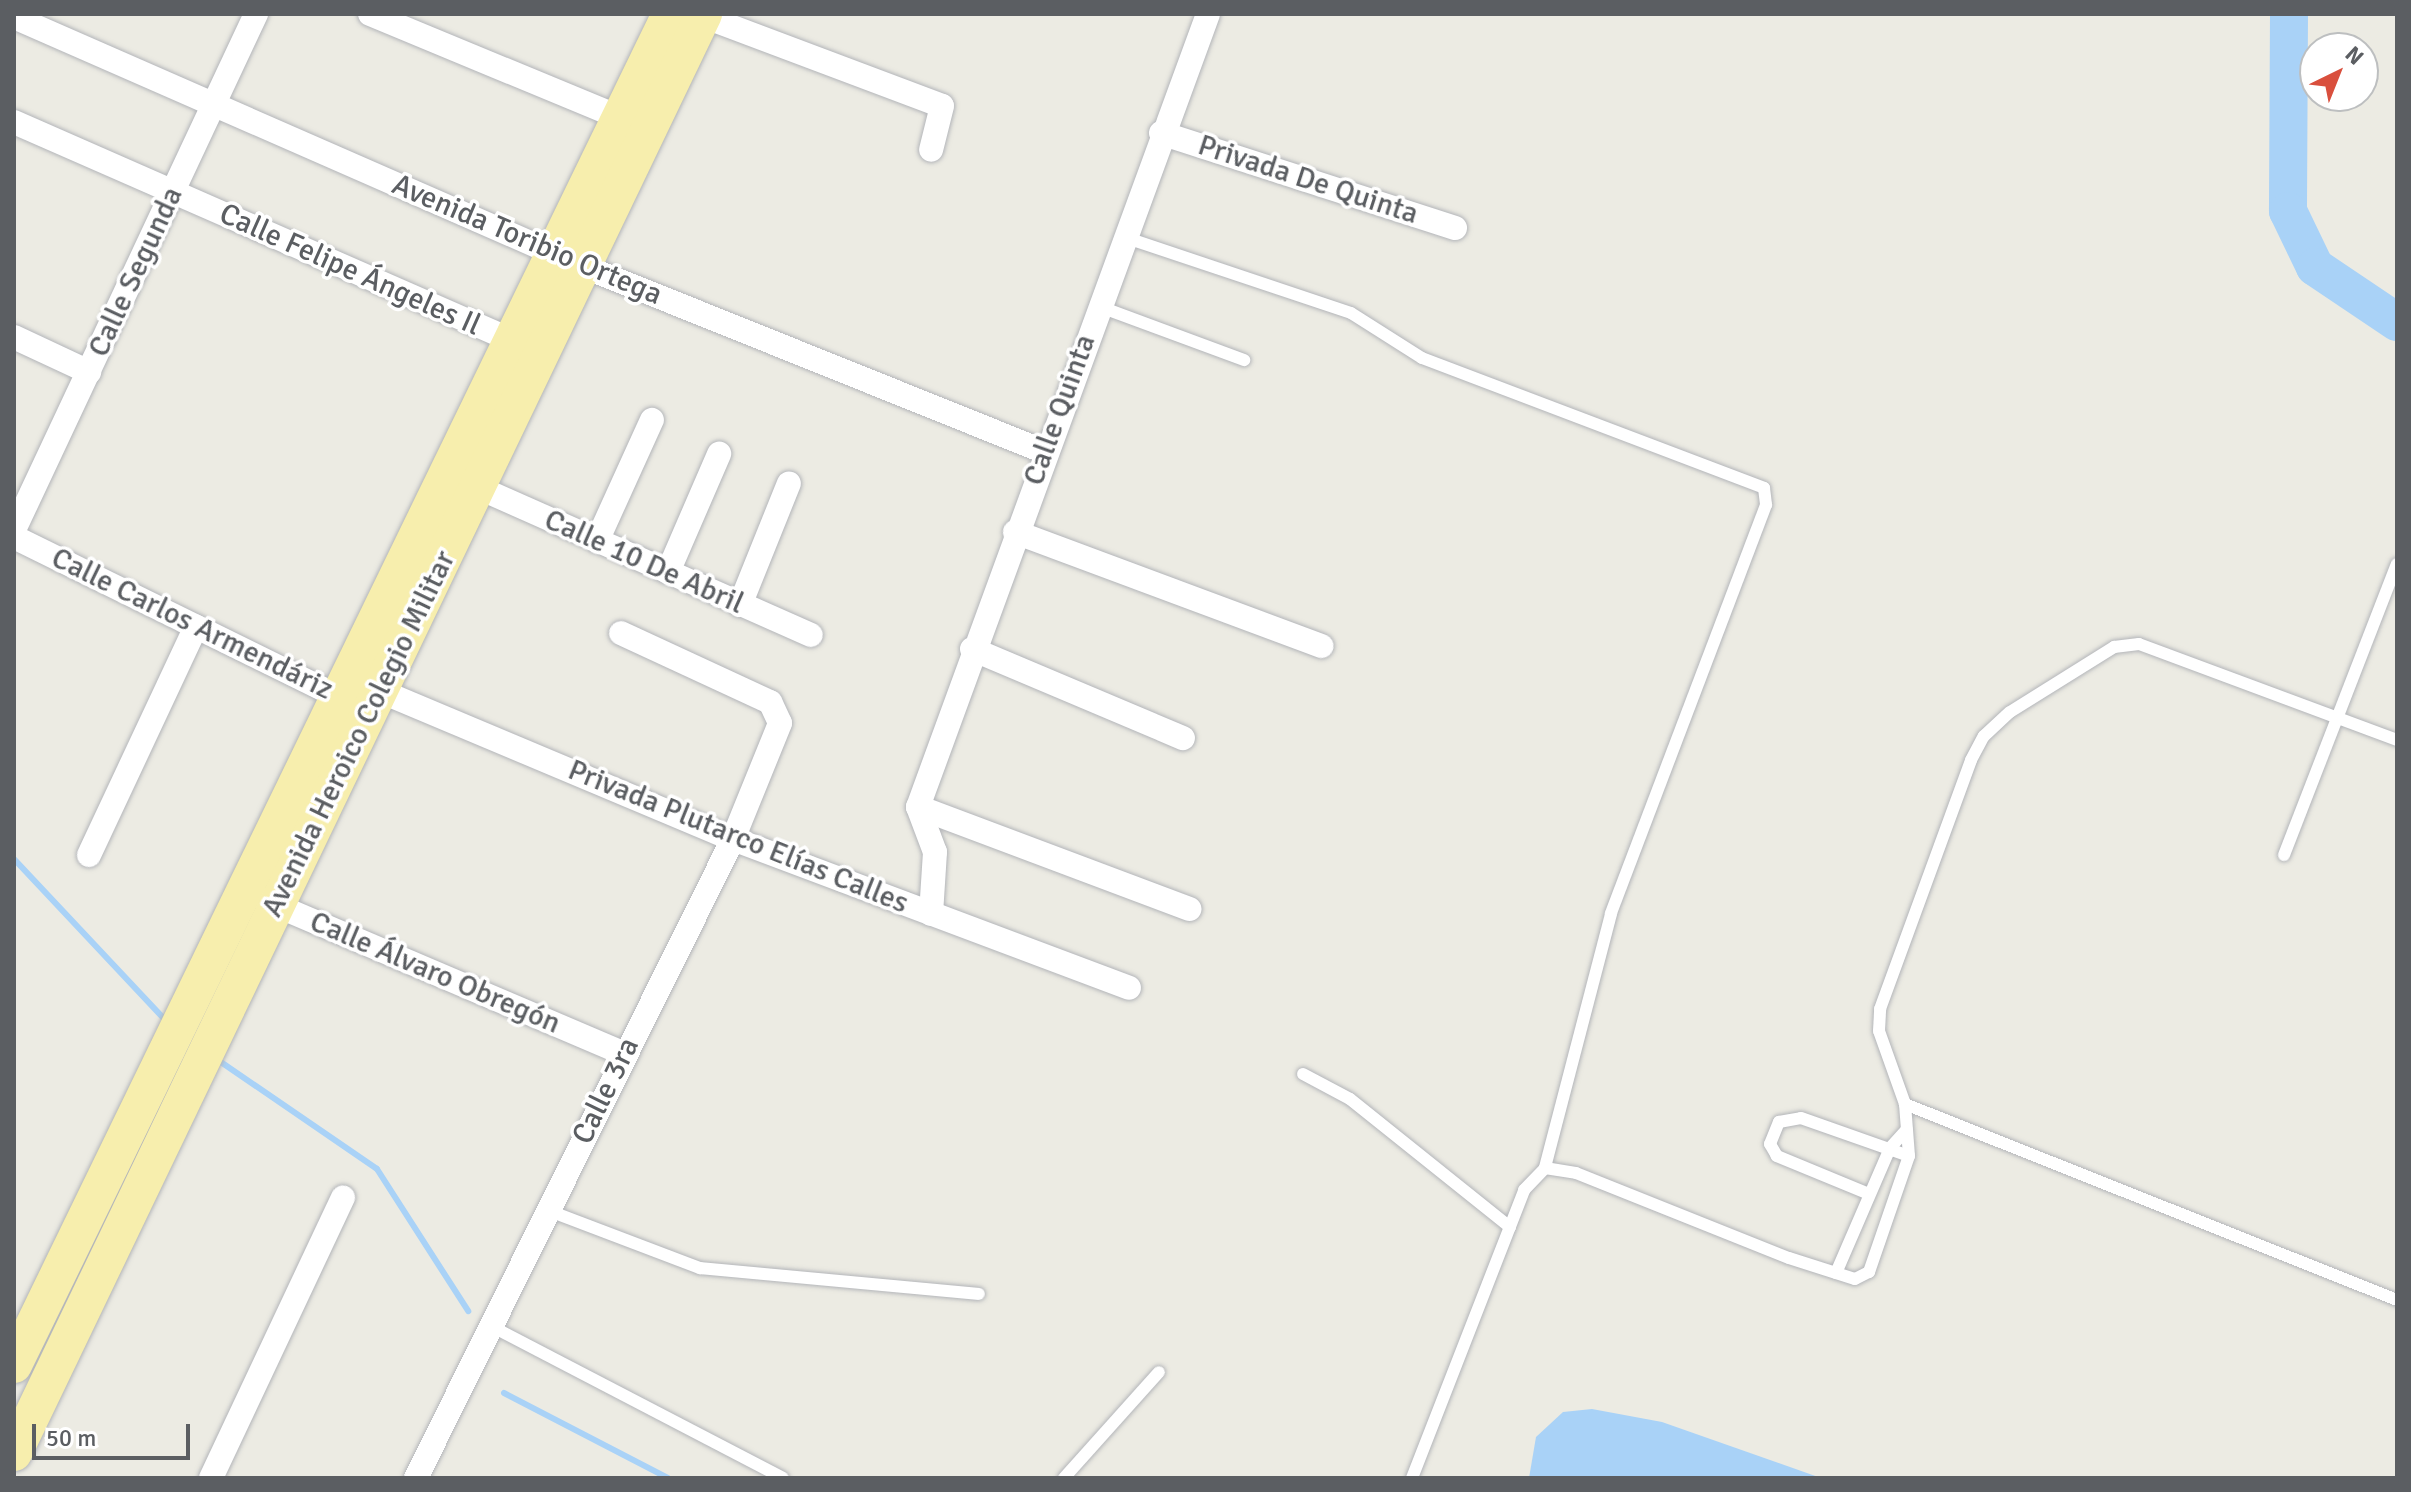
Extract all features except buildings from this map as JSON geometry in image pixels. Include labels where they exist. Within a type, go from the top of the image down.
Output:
[{"type":"main road","name":"Avenida Heroico Colegio Militar","points":[[360,694],[477,487],[570,260],[619,117],[693,15]]},
{"type":"main road","name":"Avenida Heroico Colegio Militar","points":[[14,1453],[217,1031],[262,899],[360,694],[511,340],[570,260],[693,15]]},
{"type":"main road","name":"Avenida Heroico Colegio Militar","points":[[16,1357],[184,1006],[262,899]]},
{"type":"main road","points":[[117,1147],[151,1167]]},
{"type":"street","name":"Calle Segunda","points":[[14,530],[256,14]]},
{"type":"street","points":[[370,14],[619,117]]},
{"type":"street","points":[[693,15],[942,106],[931,150]]},
{"type":"street","name":"Calle Quinta","points":[[918,807],[972,649],[1206,15]]},
{"type":"street","name":"Avenida Toribio Ortega","points":[[14,17],[570,260],[1045,452]]},
{"type":"street","name":"Calle Felipe Ángeles Il","points":[[14,122],[511,340]]},
{"type":"street","name":"Privada De Quinta","points":[[1161,133],[1455,228]]},
{"type":"street","points":[[14,337],[89,372]]},
{"type":"street","points":[[597,541],[652,420]]},
{"type":"street","points":[[668,572],[719,454]]},
{"type":"street","points":[[740,605],[789,483]]},
{"type":"street","name":"Calle 10 De Abril","points":[[477,487],[811,635]]},
{"type":"street","points":[[1015,532],[1322,646]]},
{"type":"street","name":"Calle Carlos Armendáriz","points":[[14,537],[196,627],[360,694]]},
{"type":"street","points":[[89,855],[196,627]]},
{"type":"street","name":"Calle 3ra","points":[[416,1478],[733,839],[780,723],[770,702],[621,633]]},
{"type":"street","points":[[972,649],[1183,738]]},
{"type":"street","name":"Privada Plutarco Elías Calles","points":[[360,694],[1129,988]]},
{"type":"street","points":[[918,807],[1189,909]]},
{"type":"street","points":[[918,807],[935,852],[931,914]]},
{"type":"street","name":"Calle Álvaro Obregón","points":[[262,899],[624,1054]]},
{"type":"street","points":[[211,1478],[343,1197]]},
{"type":"lane","points":[[1124,237],[1351,313],[1422,358],[1764,488],[1766,505],[1611,914],[1545,1168],[1530,1180],[1412,1478]]},
{"type":"lane","points":[[1098,306],[1244,360]]},
{"type":"lane","points":[[2284,855],[2397,564]]},
{"type":"lane","points":[[1545,1168],[1576,1173],[1836,1273],[1863,1279],[1869,1272],[1901,1187],[1909,1156],[1905,1104],[1879,1031],[1880,1009],[1971,760],[1995,724],[2103,653],[2125,644],[2154,648],[2397,740]]},
{"type":"lane","points":[[1303,1074],[1350,1099],[1510,1227]]},
{"type":"lane","points":[[1905,1104],[2397,1300]]},
{"type":"lane","points":[[1869,1194],[1777,1156],[1770,1144],[1775,1130],[1788,1117],[1801,1118],[1909,1156]]},
{"type":"lane","points":[[1836,1273],[1890,1148],[1907,1129]]},
{"type":"lane","points":[[1875,1179],[1901,1187]]},
{"type":"lane","points":[[547,1210],[700,1268],[979,1294]]},
{"type":"lane","points":[[491,1326],[783,1478]]},
{"type":"lane","points":[[1064,1478],[1159,1372]]},
{"type":"water","points":[[1592,1409],[1662,1422],[1821,1478],[1529,1478],[1536,1437],[1563,1412]]},
{"type":"waterway","points":[[2289,14],[2288,211],[2315,267],[2397,322]]},
{"type":"waterway","points":[[14,859],[168,1023]]},
{"type":"waterway","points":[[215,1058],[377,1169],[468,1311]]},
{"type":"waterway","points":[[504,1393],[668,1478]]}]
